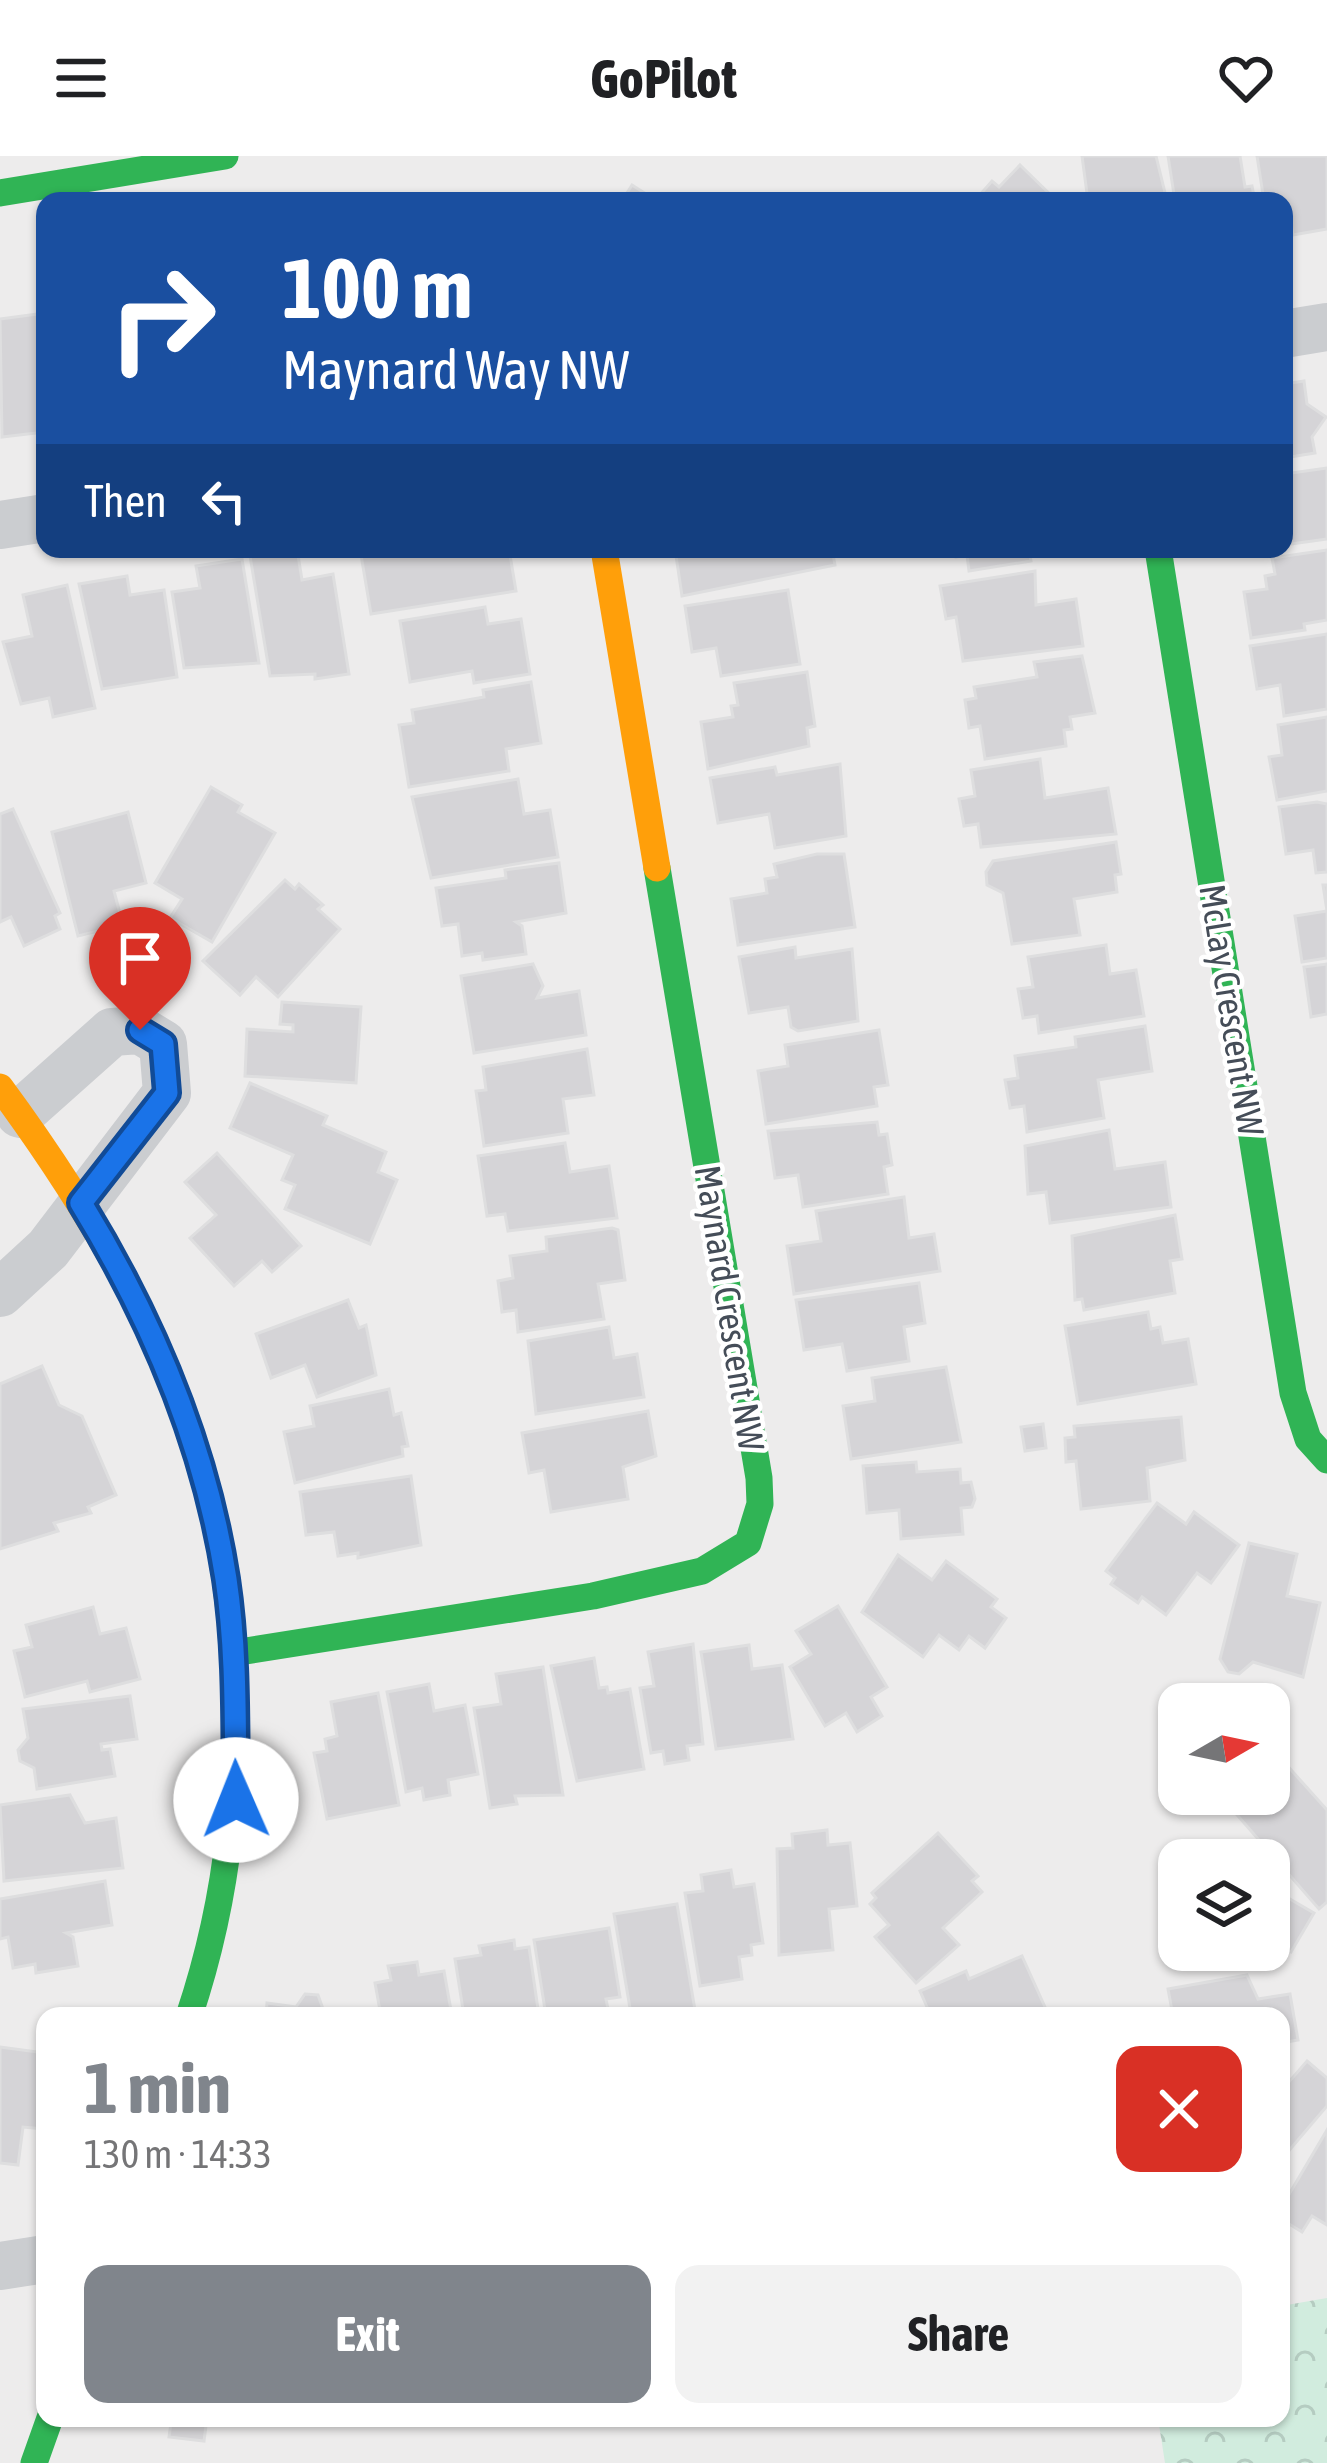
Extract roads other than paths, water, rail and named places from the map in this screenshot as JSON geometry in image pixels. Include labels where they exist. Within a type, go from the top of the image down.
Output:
[{"type":"street","points":[[0,193],[225,156]]},
{"type":"street","points":[[1293,333],[1327,327]]},
{"type":"street","points":[[0,525],[36,519]]},
{"type":"street","name":"Maynard Crescent NW","points":[[233,1653],[655,1584],[729,1558],[748,1543],[756,1525],[758,1478],[605,558]]},
{"type":"street","name":"McLay Crescent NW","points":[[1159,558],[1294,1394],[1301,1427],[1313,1450],[1327,1460]]},
{"type":"street","points":[[0,1293],[48,1250],[81,1203],[167,1093],[163,1044],[140,1030],[112,1032],[10,1100],[81,1203],[154,1334],[214,1514],[233,1653],[236,1800],[218,1925],[192,2007]]},
{"type":"street","points":[[0,2266],[36,2260]]},
{"type":"street","points":[[34,2463],[47,2427]]}]
